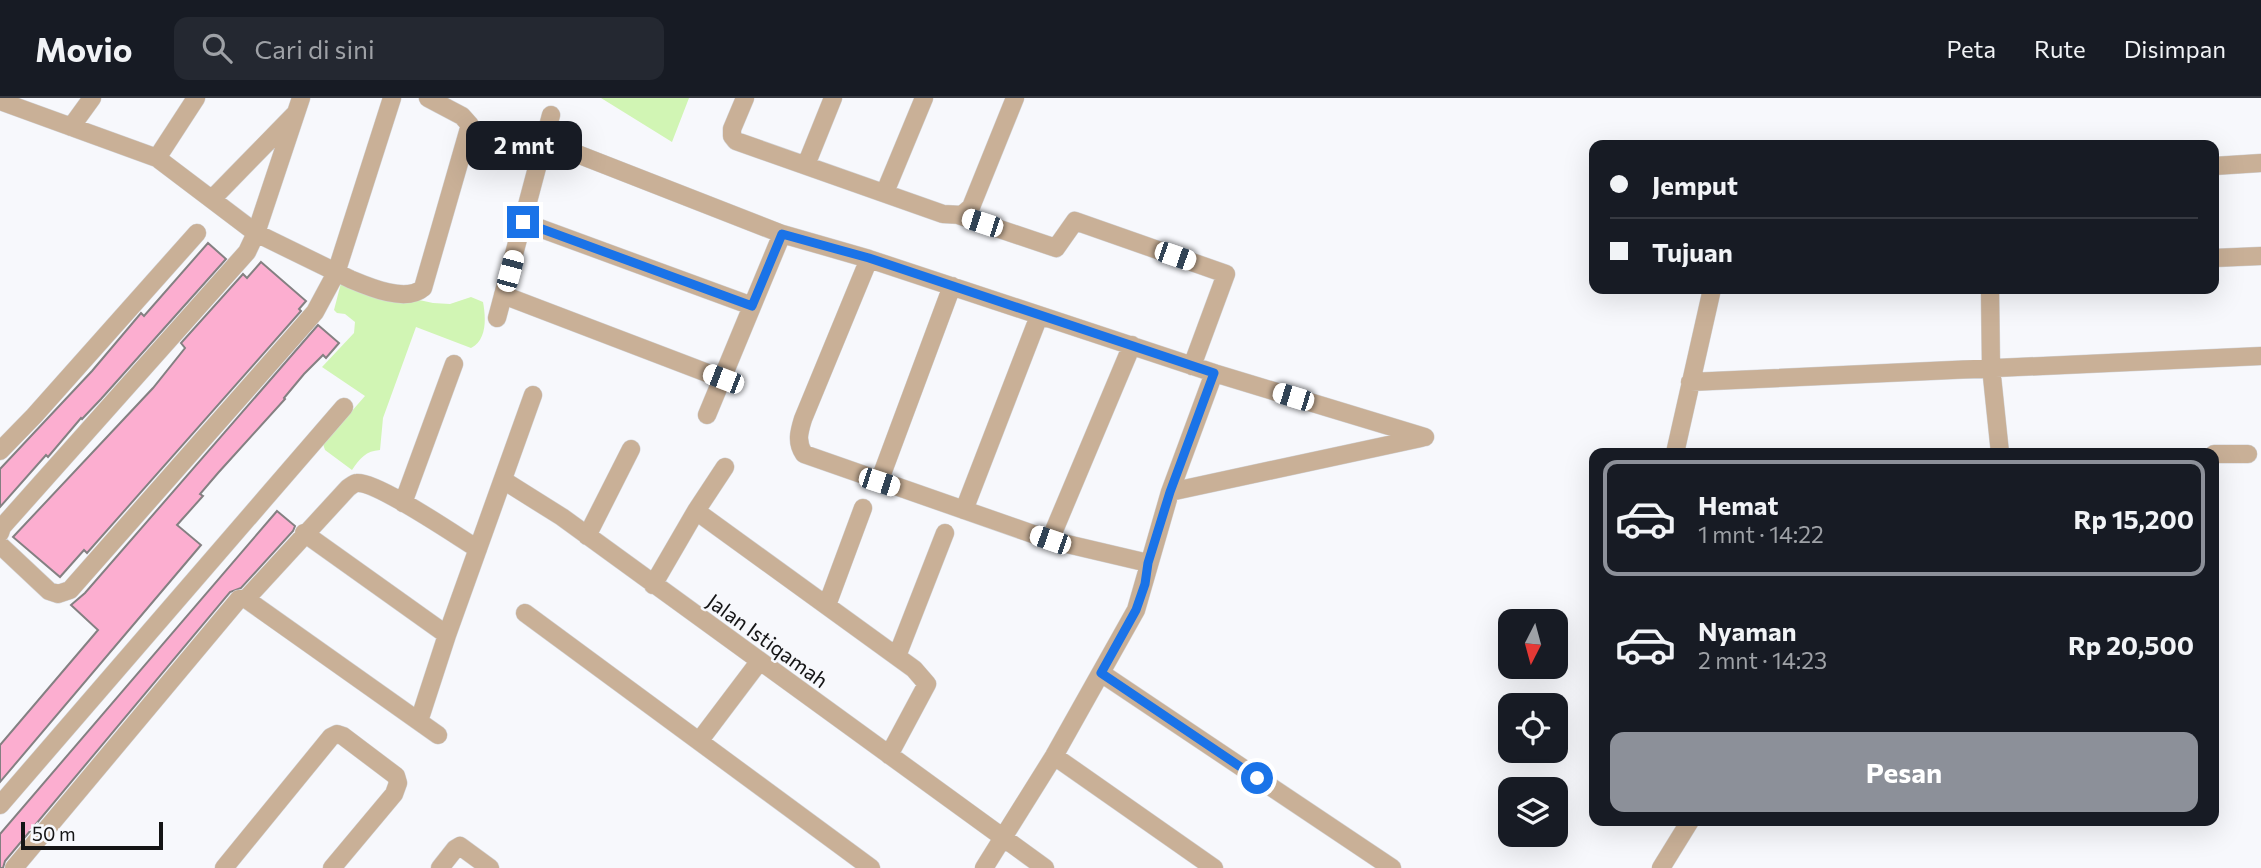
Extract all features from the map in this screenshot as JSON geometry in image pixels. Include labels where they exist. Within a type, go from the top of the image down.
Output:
[{"type":"street","points":[[71,127],[92,98]]},
{"type":"street","points":[[157,158],[196,98]]},
{"type":"street","points":[[0,545],[49,591],[58,594],[69,590],[315,312],[337,273],[393,98]]},
{"type":"street","points":[[0,101],[157,158],[256,233],[337,273],[364,285],[399,293],[417,293],[423,288],[470,125],[463,116],[428,98]]},
{"type":"street","points":[[745,98],[732,129],[732,136],[736,141],[943,214],[958,215],[1056,248],[1075,221],[1226,274],[1192,366]]},
{"type":"street","points":[[806,165],[833,98]]},
{"type":"street","points":[[885,192],[924,98]]},
{"type":"street","points":[[958,215],[971,207],[1014,98]]},
{"type":"street","points":[[212,199],[299,105]]},
{"type":"street","points":[[0,533],[2,527],[247,252],[256,233],[299,105]]},
{"type":"street","points":[[497,318],[551,115]]},
{"type":"street","points":[[544,141],[782,234],[869,258],[1192,366],[1424,437],[1170,492]]},
{"type":"street","points":[[2219,166],[2261,163]]},
{"type":"street","points":[[523,222],[752,306]]},
{"type":"street","points":[[0,450],[43,406],[197,233]]},
{"type":"street","points":[[707,415],[782,234]]},
{"type":"street","points":[[2219,258],[2261,256]]},
{"type":"street","points":[[869,258],[798,435],[804,454],[1050,540],[1148,563]]},
{"type":"street","points":[[879,482],[952,286]]},
{"type":"street","points":[[1676,448],[1711,294]]},
{"type":"street","points":[[1990,294],[1991,367],[1999,448]]},
{"type":"street","points":[[503,295],[723,379]]},
{"type":"street","points":[[964,510],[1039,316]]},
{"type":"street","points":[[1050,540],[1132,345]]},
{"type":"street","points":[[1690,382],[2261,356]]},
{"type":"street","points":[[403,503],[454,364]]},
{"type":"street","points":[[984,868],[1054,756],[1136,610],[1170,492],[1214,373]]},
{"type":"street","points":[[419,721],[533,395]]},
{"type":"street","points":[[0,805],[344,407]]},
{"type":"street","points":[[587,536],[631,449]]},
{"type":"street","points":[[2219,454],[2248,454]]},
{"type":"street","points":[[653,585],[725,467]]},
{"type":"street","name":"Jalan Istiqamah","points":[[503,480],[562,517],[1045,868]]},
{"type":"street","points":[[246,599],[304,533],[356,483],[366,484],[403,503],[478,549]]},
{"type":"street","points":[[827,605],[863,509]]},
{"type":"street","points":[[696,511],[922,676],[927,684],[889,755]]},
{"type":"street","points":[[304,533],[447,635]]},
{"type":"street","points":[[897,656],[945,533]]},
{"type":"street","points":[[13,868],[239,599],[246,599],[438,734]]},
{"type":"street","points":[[525,613],[871,868]]},
{"type":"street","points":[[700,740],[759,662]]},
{"type":"street","points":[[1101,673],[1392,868]]},
{"type":"street","points":[[224,868],[331,737],[337,734],[396,776],[398,783],[394,794],[332,868]]},
{"type":"street","points":[[1054,756],[1214,868]]},
{"type":"street","points":[[1661,868],[1687,826]]},
{"type":"street","points":[[439,868],[460,846],[491,868]]},
{"type":"green space","points":[[601,98],[689,98],[672,142]]},
{"type":"green space","points":[[341,283],[433,303],[450,304],[471,297],[483,302],[485,315],[483,334],[471,348],[416,327],[383,418],[380,450],[364,456],[352,470],[325,450],[323,444],[365,396],[322,367],[354,333],[355,322],[334,310]]},
{"type":"building","points":[[208,243],[226,259],[0,507],[0,469],[92,371],[141,313],[144,316]]},
{"type":"building","points":[[261,262],[306,301],[299,309],[301,311],[87,553],[84,550],[60,577],[13,537],[153,388],[185,348],[181,343],[243,274],[247,278]]},
{"type":"building","points":[[318,325],[339,343],[326,358],[323,355],[304,374],[200,494],[203,496],[177,525],[201,545],[0,782],[0,745],[98,630],[71,605],[85,593]]},
{"type":"building","points":[[277,511],[295,526],[293,531],[241,588],[230,592],[5,861],[3,868],[0,868],[0,834]]},
{"type":"route","points":[[523,222],[752,306],[782,234],[869,258],[1214,373],[1170,492],[1136,610],[1101,673],[1257,778]]}]
